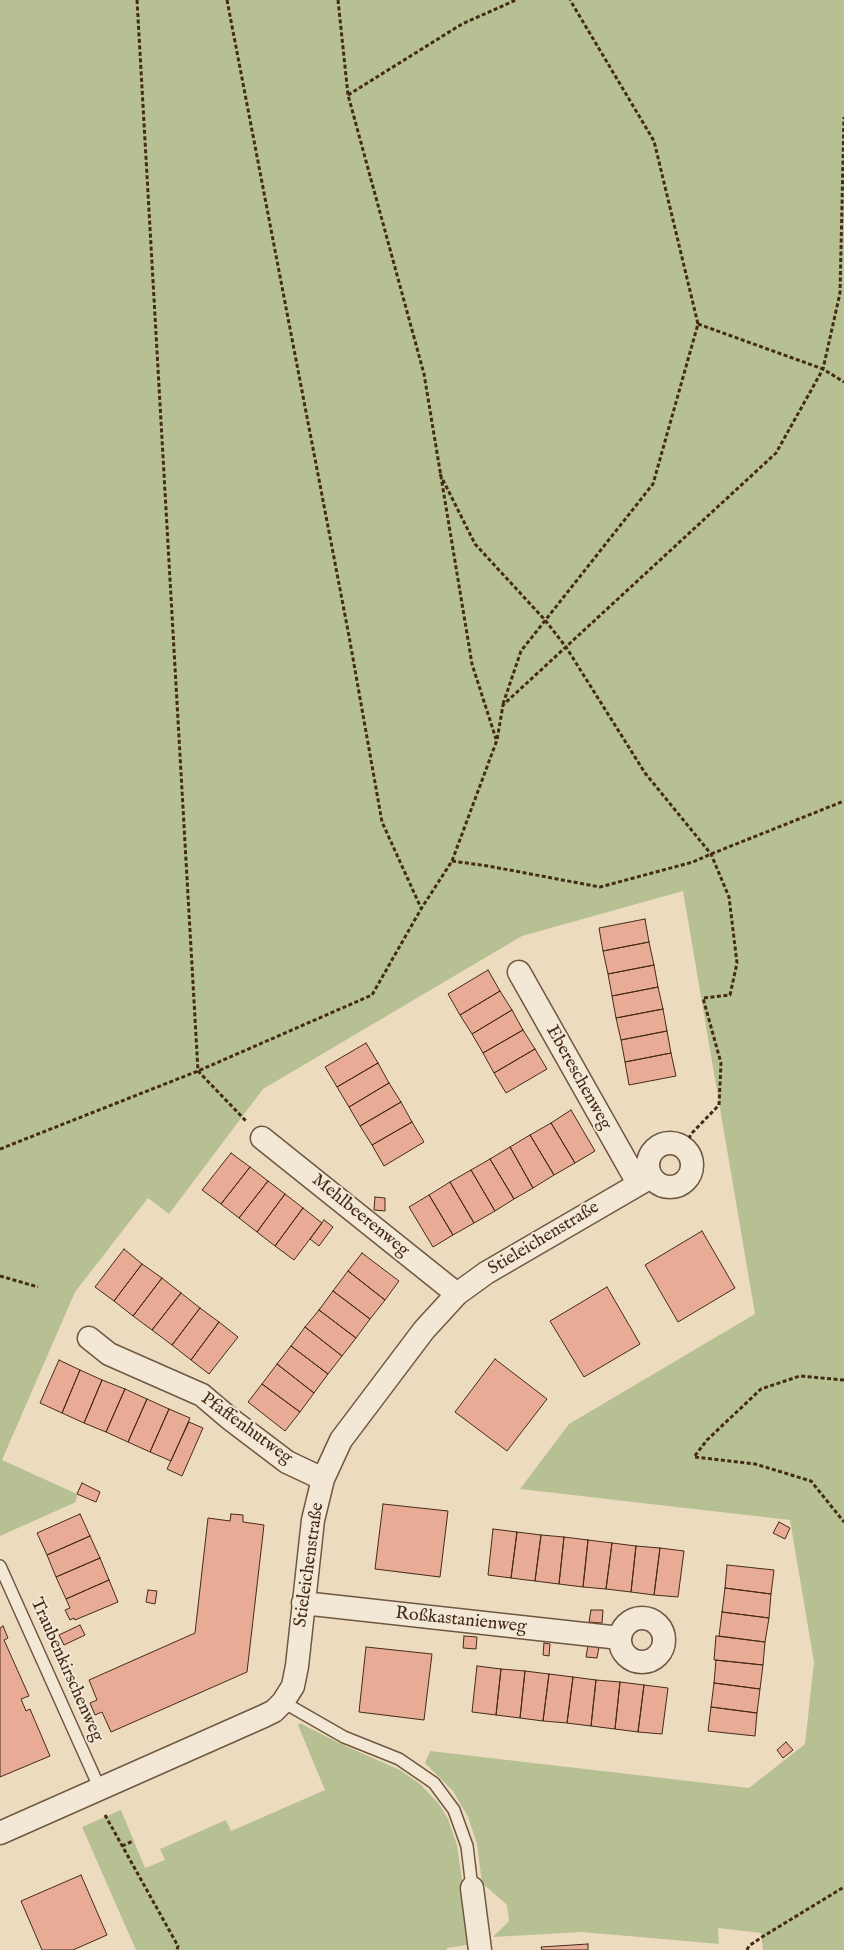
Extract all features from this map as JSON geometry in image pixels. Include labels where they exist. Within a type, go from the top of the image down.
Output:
[{"type":"street","name":"Ebereschenweg","points":[[519,972],[645,1180]]},
{"type":"street","name":"Mehlbeerenweg","points":[[262,1138],[457,1294]]},
{"type":"street","points":[[670,1142],[678,1143],[685,1148],[692,1161],[690,1176],[685,1182],[678,1186],[663,1186],[645,1180],[648,1169],[647,1161],[655,1148],[662,1143],[670,1142]]},
{"type":"street","name":"Stieleichenstraße","points":[[284,1702],[293,1686],[297,1666],[313,1520],[323,1479],[341,1440],[424,1330],[457,1294],[486,1273],[645,1180]]},
{"type":"street","name":"Pfaffenhutweg","points":[[89,1338],[109,1354],[202,1395],[279,1456],[323,1479]]},
{"type":"street","name":"Roßkastanienweg","points":[[303,1604],[620,1638]]},
{"type":"street","points":[[0,1834],[264,1716],[274,1711],[284,1702]]},
{"type":"street","points":[[472,1888],[480,1950]]},
{"type":"lane","name":"Traubenkirschenweg","points":[[0,1566],[96,1790]]},
{"type":"lane","points":[[284,1702],[344,1737],[399,1759],[434,1783],[454,1810],[468,1846],[472,1888]]},
{"type":"path","points":[[137,0],[198,1071],[262,1138]]},
{"type":"path","points":[[227,0],[350,636],[382,822],[421,909]]},
{"type":"path","points":[[338,0],[348,95],[424,374],[472,664],[497,740]]},
{"type":"path","points":[[348,95],[462,24],[516,0]]},
{"type":"path","points":[[0,1149],[198,1071],[372,995],[421,909],[452,861],[497,740],[503,705],[521,651],[653,484],[698,324],[654,141],[570,0]]},
{"type":"path","points":[[503,705],[776,453],[822,370],[840,294],[844,118]]},
{"type":"path","points":[[698,324],[822,370],[844,382]]},
{"type":"path","points":[[440,474],[475,544],[546,620],[566,647],[645,773],[711,854],[729,897],[737,962],[730,994],[703,998],[721,1063],[719,1105],[691,1134],[685,1148]]},
{"type":"path","points":[[452,861],[600,887],[693,862],[844,801]]},
{"type":"path","points":[[0,1276],[38,1287]]},
{"type":"path","points":[[844,1380],[800,1376],[761,1388],[707,1440],[694,1457],[755,1464],[811,1481],[844,1522]]},
{"type":"path","points":[[96,1790],[122,1846],[178,1946],[177,1950]]},
{"type":"path","points":[[122,1846],[133,1841]]},
{"type":"path","points":[[747,1950],[749,1946],[762,1937],[844,1887]]},
{"type":"green space","points":[[0,0],[844,0],[844,1950],[763,1950],[761,1933],[718,1928],[719,1944],[582,1932],[493,1937],[509,1921],[507,1905],[482,1883],[477,1844],[468,1817],[453,1791],[425,1763],[430,1751],[749,1788],[805,1744],[814,1662],[790,1520],[520,1489],[569,1424],[755,1314],[683,891],[522,936],[263,1089],[169,1214],[148,1198],[75,1292],[2,1460],[77,1494],[76,1502],[0,1536]]},
{"type":"green space","points":[[300,1723],[339,1743],[400,1770],[420,1784],[439,1804],[448,1819],[457,1845],[463,1887],[460,1888],[467,1945],[447,1948],[447,1950],[136,1950],[82,1827],[121,1810],[145,1868],[165,1860],[160,1849],[226,1820],[231,1831],[325,1790],[298,1725]]},
{"type":"building","points":[[645,919],[649,942],[603,951],[599,928]]},
{"type":"building","points":[[649,942],[654,965],[608,974],[603,951]]},
{"type":"building","points":[[654,965],[658,987],[612,996],[608,974]]},
{"type":"building","points":[[488,970],[500,991],[460,1015],[448,994]]},
{"type":"building","points":[[658,987],[663,1009],[616,1018],[612,996]]},
{"type":"building","points":[[500,991],[512,1010],[472,1034],[460,1015]]},
{"type":"building","points":[[663,1009],[667,1031],[621,1040],[616,1018]]},
{"type":"building","points":[[512,1010],[523,1030],[483,1053],[472,1034]]},
{"type":"building","points":[[523,1030],[535,1049],[494,1073],[483,1053]]},
{"type":"building","points":[[667,1031],[671,1053],[625,1062],[621,1040]]},
{"type":"building","points":[[366,1043],[378,1063],[337,1087],[325,1067]]},
{"type":"building","points":[[535,1049],[547,1069],[506,1093],[494,1073]]},
{"type":"building","points":[[671,1053],[676,1076],[629,1085],[625,1062]]},
{"type":"building","points":[[378,1063],[389,1083],[349,1107],[337,1087]]},
{"type":"building","points":[[389,1083],[401,1102],[360,1126],[349,1107]]},
{"type":"building","points":[[401,1102],[412,1122],[372,1145],[360,1126]]},
{"type":"building","points":[[571,1110],[595,1151],[575,1163],[551,1123]]},
{"type":"building","points":[[412,1122],[424,1142],[384,1166],[372,1145]]},
{"type":"building","points":[[551,1123],[575,1163],[554,1175],[530,1135]]},
{"type":"building","points":[[530,1135],[554,1175],[533,1188],[510,1147]]},
{"type":"building","points":[[510,1147],[533,1188],[514,1199],[490,1159]]},
{"type":"building","points":[[231,1153],[250,1167],[221,1204],[202,1190]]},
{"type":"building","points":[[490,1159],[514,1199],[495,1211],[471,1170]]},
{"type":"building","points":[[250,1167],[268,1181],[239,1218],[221,1204]]},
{"type":"building","points":[[471,1170],[495,1211],[474,1223],[450,1182]]},
{"type":"building","points":[[268,1181],[285,1194],[257,1232],[239,1218]]},
{"type":"building","points":[[450,1182],[474,1223],[453,1235],[429,1195]]},
{"type":"building","points":[[285,1194],[303,1208],[275,1246],[257,1232]]},
{"type":"building","points":[[429,1195],[453,1235],[433,1247],[409,1207]]},
{"type":"building","points":[[375,1197],[385,1198],[385,1211],[374,1210]]},
{"type":"building","points":[[303,1208],[322,1223],[294,1260],[275,1246]]},
{"type":"building","points":[[324,1220],[333,1227],[319,1246],[310,1239]]},
{"type":"building","points":[[702,1231],[735,1288],[678,1322],[645,1265]]},
{"type":"building","points":[[124,1249],[142,1264],[114,1301],[95,1287]]},
{"type":"building","points":[[362,1253],[399,1281],[385,1300],[348,1271]]},
{"type":"building","points":[[142,1264],[162,1278],[133,1316],[114,1301]]},
{"type":"building","points":[[348,1271],[385,1300],[370,1319],[333,1291]]},
{"type":"building","points":[[162,1278],[181,1293],[152,1330],[133,1316]]},
{"type":"building","points":[[607,1287],[640,1344],[584,1377],[550,1321]]},
{"type":"building","points":[[333,1291],[370,1319],[356,1338],[319,1310]]},
{"type":"building","points":[[181,1293],[200,1308],[172,1345],[152,1330]]},
{"type":"building","points":[[200,1308],[219,1322],[191,1360],[172,1345]]},
{"type":"building","points":[[319,1310],[356,1338],[342,1356],[305,1327]]},
{"type":"building","points":[[219,1322],[238,1337],[209,1374],[191,1360]]},
{"type":"building","points":[[305,1327],[342,1356],[328,1374],[291,1346]]},
{"type":"building","points":[[291,1346],[328,1374],[314,1393],[277,1364]]},
{"type":"building","points":[[495,1359],[547,1399],[507,1451],[455,1412]]},
{"type":"building","points":[[59,1360],[80,1370],[62,1413],[40,1403]]},
{"type":"building","points":[[277,1364],[314,1393],[300,1412],[262,1384]]},
{"type":"building","points":[[80,1370],[102,1380],[84,1423],[62,1413]]},
{"type":"building","points":[[102,1380],[125,1389],[106,1432],[84,1423]]},
{"type":"building","points":[[262,1384],[300,1412],[285,1431],[248,1402]]},
{"type":"building","points":[[125,1389],[147,1399],[128,1442],[106,1432]]},
{"type":"building","points":[[147,1399],[169,1409],[150,1452],[128,1442]]},
{"type":"building","points":[[169,1409],[190,1418],[171,1461],[150,1452]]},
{"type":"building","points":[[189,1422],[203,1428],[182,1476],[167,1469]]},
{"type":"building","points":[[82,1483],[100,1492],[96,1502],[77,1494]]},
{"type":"building","points":[[383,1504],[448,1511],[440,1577],[375,1569]]},
{"type":"building","points":[[80,1514],[90,1536],[47,1555],[37,1533]]},
{"type":"building","points":[[231,1514],[243,1515],[243,1522],[264,1525],[247,1672],[111,1732],[102,1712],[95,1715],[90,1703],[97,1700],[89,1680],[195,1633],[208,1518],[230,1521]]},
{"type":"building","points":[[779,1522],[790,1528],[785,1539],[773,1533]]},
{"type":"building","points":[[493,1529],[517,1532],[511,1578],[488,1575]]},
{"type":"building","points":[[517,1532],[541,1535],[535,1581],[511,1578]]},
{"type":"building","points":[[541,1535],[564,1537],[559,1584],[535,1581]]},
{"type":"building","points":[[90,1536],[100,1558],[56,1577],[47,1555]]},
{"type":"building","points":[[564,1537],[588,1540],[583,1587],[559,1584]]},
{"type":"building","points":[[588,1540],[612,1543],[606,1589],[583,1587]]},
{"type":"building","points":[[612,1543],[636,1546],[631,1592],[606,1589]]},
{"type":"building","points":[[636,1546],[660,1548],[654,1595],[631,1592]]},
{"type":"building","points":[[660,1548],[684,1551],[678,1597],[654,1595]]},
{"type":"building","points":[[100,1558],[109,1580],[66,1599],[56,1577]]},
{"type":"building","points":[[727,1565],[774,1570],[771,1594],[725,1588]]},
{"type":"building","points":[[109,1580],[118,1602],[75,1620],[74,1618],[70,1620],[65,1610],[70,1608],[66,1599]]},
{"type":"building","points":[[725,1588],[771,1594],[769,1618],[722,1612]]},
{"type":"building","points":[[148,1590],[157,1591],[155,1604],[146,1602]]},
{"type":"building","points":[[591,1610],[603,1610],[602,1623],[589,1622]]},
{"type":"building","points":[[722,1612],[769,1618],[765,1642],[719,1636]]},
{"type":"building","points":[[80,1625],[85,1635],[64,1645],[59,1635]]},
{"type":"building","points":[[3,1626],[8,1638],[4,1640],[29,1696],[21,1699],[26,1711],[30,1709],[50,1756],[0,1777],[0,1628]]},
{"type":"building","points":[[464,1636],[477,1637],[476,1649],[463,1648]]},
{"type":"building","points":[[716,1636],[765,1642],[763,1665],[714,1660]]},
{"type":"building","points":[[544,1643],[550,1644],[549,1656],[543,1655]]},
{"type":"building","points":[[588,1645],[599,1647],[597,1658],[586,1657]]},
{"type":"building","points":[[366,1647],[432,1654],[424,1720],[359,1712]]},
{"type":"building","points":[[716,1660],[763,1665],[760,1689],[714,1683]]},
{"type":"building","points":[[477,1666],[501,1669],[496,1715],[472,1712]]},
{"type":"building","points":[[501,1669],[525,1671],[520,1718],[496,1715]]},
{"type":"building","points":[[525,1671],[549,1674],[543,1721],[520,1718]]},
{"type":"building","points":[[549,1674],[573,1677],[567,1723],[543,1721]]},
{"type":"building","points":[[573,1677],[596,1680],[591,1726],[567,1723]]},
{"type":"building","points":[[596,1680],[620,1682],[615,1729],[591,1726]]},
{"type":"building","points":[[620,1682],[644,1685],[638,1732],[615,1729]]},
{"type":"building","points":[[714,1683],[760,1689],[757,1713],[711,1707]]},
{"type":"building","points":[[644,1685],[668,1688],[662,1734],[638,1732]]},
{"type":"building","points":[[711,1707],[757,1713],[755,1736],[708,1731]]},
{"type":"building","points":[[786,1742],[793,1750],[783,1758],[777,1750]]},
{"type":"building","points":[[81,1875],[107,1935],[73,1950],[42,1950],[21,1901]]},
{"type":"building","points":[[588,1944],[588,1950],[542,1950],[541,1947]]}]
